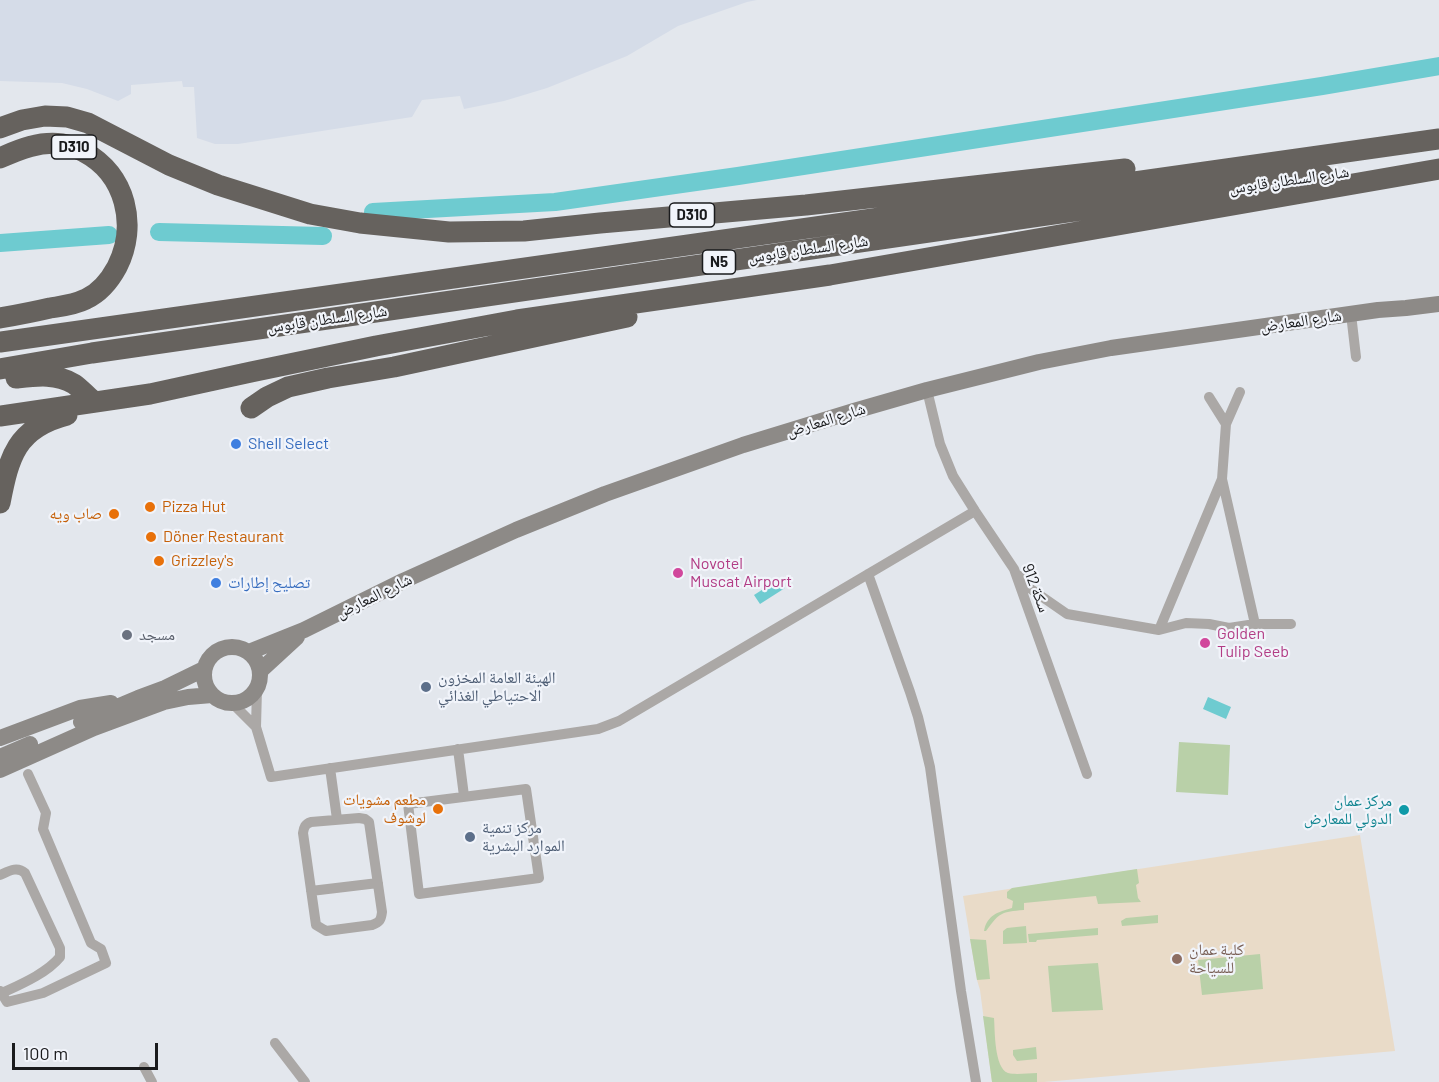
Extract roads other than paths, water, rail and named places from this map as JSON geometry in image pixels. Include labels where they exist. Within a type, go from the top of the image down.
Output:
[{"type":"highway","name":"D310","points":[[0,128],[22,120],[45,116],[68,117],[88,123],[169,165],[208,181],[310,214],[360,223],[420,230],[464,232],[524,231],[806,205],[1226,156],[1403,144]]},
{"type":"highway","name":"شارع السلطان قابوس","points":[[0,342],[1439,139]]},
{"type":"highway","name":"D310","points":[[0,158],[21,148],[41,144],[62,144],[76,148],[100,162],[120,188],[125,201],[128,229],[122,256],[109,279],[87,299],[74,304],[0,318]]},
{"type":"highway","name":"شارع السلطان قابوس","points":[[0,369],[104,351],[1439,158]]},
{"type":"highway","points":[[0,503],[13,453],[25,437],[51,419],[150,394],[376,346],[517,320],[830,275],[1439,168]]},
{"type":"highway","points":[[251,408],[288,387],[394,367],[830,275]]},
{"type":"highway","points":[[0,379],[56,377],[76,384],[92,400]]},
{"type":"highway","points":[[0,416],[150,394]]},
{"type":"main road","name":"شارع المعارض","points":[[1378,310],[1439,295]]},
{"type":"main road","name":"شارع المعارض","points":[[249,652],[304,630],[516,530],[604,494],[743,445],[854,411],[1039,362],[1111,348],[1378,310],[1439,304]]},
{"type":"main road","name":"شارع المعارض","points":[[260,670],[304,630]]},
{"type":"main road","points":[[236,647],[249,652],[258,663],[260,670],[257,689],[246,699],[232,703],[224,702],[212,695],[205,683],[204,669],[209,658],[221,649],[236,647]]},
{"type":"main road","points":[[0,757],[165,688],[204,669]]},
{"type":"main road","points":[[0,770],[94,729],[165,702],[212,695]]},
{"type":"main road","points":[[0,738],[80,708],[138,698]]},
{"type":"street","points":[[1351,314],[1356,357]]},
{"type":"street","name":"سكة 912","points":[[927,390],[940,444],[953,476],[1014,569],[1087,774]]},
{"type":"street","points":[[1240,392],[1226,424],[1222,479],[1255,624]]},
{"type":"street","points":[[1209,396],[1226,424]]},
{"type":"street","points":[[1159,630],[1222,479]]},
{"type":"street","points":[[257,689],[256,727],[271,777],[598,729],[619,721],[975,511]]},
{"type":"street","points":[[1014,569],[1028,587],[1067,614],[1159,630],[1186,623],[1229,628],[1255,624],[1291,624]]},
{"type":"street","points":[[868,574],[915,708],[930,767],[976,1082]]},
{"type":"street","points":[[232,703],[256,727]]},
{"type":"street","points":[[458,749],[464,796]]},
{"type":"street","points":[[330,768],[337,819]]},
{"type":"street","points":[[0,875],[12,869],[21,869],[26,873],[60,948],[60,957],[54,965],[0,993],[8,1002],[43,993],[106,963],[101,949],[91,943],[43,829],[46,813],[28,774]]},
{"type":"street","points":[[526,789],[539,878],[418,894],[408,804],[464,796],[526,789]]},
{"type":"street","points":[[359,818],[369,822],[382,912],[379,922],[372,925],[326,931],[316,925],[303,833],[304,827],[311,822],[337,819],[359,818]]},
{"type":"street","points":[[311,891],[378,883]]},
{"type":"street","points":[[275,1042],[305,1082]]},
{"type":"street","points":[[144,1067],[152,1082]]},
{"type":"water","points":[[779,579],[785,588],[760,604],[754,595]]},
{"type":"water","points":[[1208,697],[1231,707],[1226,719],[1203,709]]},
{"type":"waterway","points":[[373,212],[555,202],[738,176],[1439,66]]},
{"type":"waterway","points":[[159,232],[323,236]]},
{"type":"waterway","points":[[0,243],[109,235]]},
{"type":"place","name":"Shell Select","points":[[236,444]]},
{"type":"place","name":"Pizza Hut","points":[[150,507]]},
{"type":"place","name":"صاب ويه","points":[[114,514]]},
{"type":"place","name":"Döner Restaurant","points":[[151,537]]},
{"type":"place","name":"Grizzley's","points":[[159,561]]},
{"type":"place","name":"Novotel Muscat Airport","points":[[678,573]]},
{"type":"place","name":"تصليح إطارات","points":[[216,583]]},
{"type":"place","name":"مسجد","points":[[127,635]]},
{"type":"place","name":"Golden Tulip Seeb","points":[[1205,643]]},
{"type":"place","name":"الهيئة العامة المخزون الاحتياطي الغذائي","points":[[426,687]]},
{"type":"place","name":"مطعم مشويات لوشوف","points":[[438,809]]},
{"type":"place","name":"مركز عمان الدولي للمعارض","points":[[1404,810]]},
{"type":"place","name":"مركز تنمية الموارد البشرية","points":[[470,837]]},
{"type":"place","name":"كلية عمان للسياحة","points":[[1177,959]]}]
